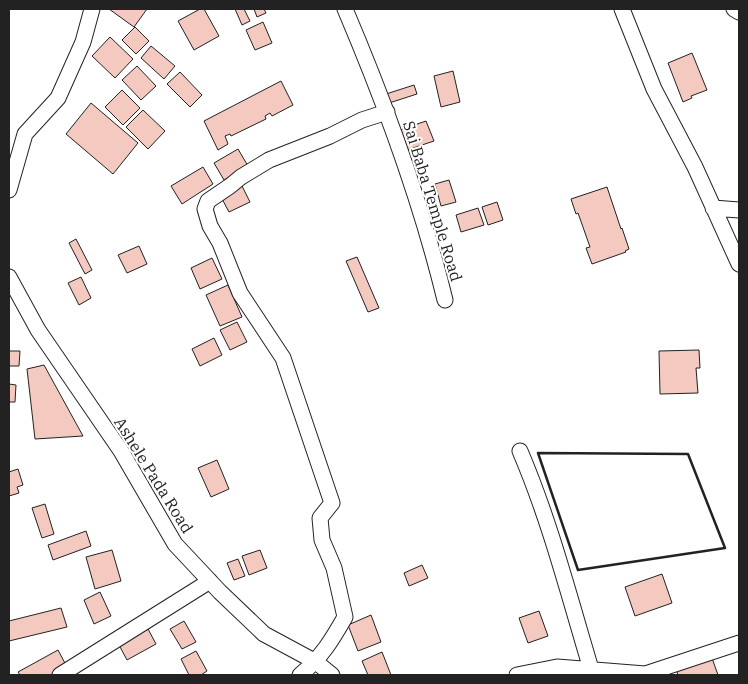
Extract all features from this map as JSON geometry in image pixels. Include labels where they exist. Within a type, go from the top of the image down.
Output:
[{"type":"street","points":[[9,190],[25,134],[58,98],[83,42],[92,9]]},
{"type":"street","name":"Sai Baba Temple Road","points":[[346,9],[387,112],[432,248],[445,300]]},
{"type":"street","points":[[622,9],[654,89],[695,167],[739,264]]},
{"type":"street","points":[[734,9],[739,12]]},
{"type":"street","name":"Sai Baba Temple Road","points":[[316,662],[345,616],[334,568],[322,540],[320,518],[332,502],[283,358],[240,293],[220,243],[210,226],[205,209],[208,201],[241,177],[269,160],[330,136],[362,120],[387,112]]},
{"type":"street","points":[[713,208],[739,210]]},
{"type":"street","name":"Ashele Pada Road","points":[[9,277],[38,330],[121,451],[175,544],[264,634],[316,662],[332,675]]},
{"type":"street","points":[[520,451],[550,536],[593,672]]},
{"type":"street","points":[[60,675],[210,581]]},
{"type":"street","points":[[517,675],[557,667],[593,672],[645,674],[739,643]]},
{"type":"street","points":[[300,675],[316,662]]},
{"type":"building","points":[[109,9],[147,9],[134,27]]},
{"type":"building","points":[[200,9],[204,9],[219,36],[194,50],[178,21]]},
{"type":"building","points":[[235,9],[244,9],[250,21],[242,25]]},
{"type":"building","points":[[254,9],[264,9],[266,13],[257,17]]},
{"type":"building","points":[[263,22],[272,43],[255,50],[246,30]]},
{"type":"building","points":[[135,27],[149,41],[136,54],[122,40]]},
{"type":"building","points":[[110,37],[133,59],[115,78],[92,56]]},
{"type":"building","points":[[151,46],[175,66],[164,79],[141,58]]},
{"type":"building","points":[[692,53],[707,90],[691,96],[692,98],[683,102],[668,63]]},
{"type":"building","points":[[137,66],[156,86],[141,100],[122,80]]},
{"type":"building","points":[[453,71],[460,102],[441,107],[434,76]]},
{"type":"building","points":[[180,72],[202,95],[190,107],[167,84]]},
{"type":"building","points":[[281,81],[293,105],[272,116],[270,113],[265,116],[266,119],[231,136],[230,134],[225,136],[228,144],[218,150],[204,121]]},
{"type":"building","points":[[414,85],[417,94],[386,104],[383,95]]},
{"type":"building","points":[[122,90],[140,108],[123,125],[105,107]]},
{"type":"building","points":[[91,103],[138,143],[113,174],[66,134]]},
{"type":"building","points":[[143,110],[165,131],[148,149],[126,127]]},
{"type":"building","points":[[426,121],[434,141],[404,151],[397,131]]},
{"type":"building","points":[[238,149],[248,166],[224,180],[214,163]]},
{"type":"building","points":[[203,167],[213,184],[182,204],[171,186]]},
{"type":"building","points":[[449,180],[456,202],[441,206],[435,184]]},
{"type":"building","points":[[242,186],[250,202],[229,212],[221,197]]},
{"type":"building","points":[[607,187],[629,249],[626,252],[592,264],[586,248],[590,247],[571,199]]},
{"type":"building","points":[[497,202],[503,220],[488,225],[482,207]]},
{"type":"building","points":[[478,208],[484,225],[461,232],[456,215]]},
{"type":"building","points":[[76,239],[92,270],[85,274],[69,243]]},
{"type":"building","points":[[139,246],[147,264],[127,273],[118,255]]},
{"type":"building","points":[[357,257],[379,308],[368,312],[346,261]]},
{"type":"building","points":[[212,258],[222,279],[200,289],[191,268]]},
{"type":"building","points":[[81,277],[91,298],[79,305],[68,283]]},
{"type":"building","points":[[228,285],[242,317],[220,326],[206,295]]},
{"type":"building","points":[[237,322],[247,342],[230,350],[220,330]]},
{"type":"building","points":[[214,338],[222,355],[200,366],[192,349]]},
{"type":"building","points":[[699,350],[700,368],[696,368],[698,393],[660,394],[659,351]]},
{"type":"building","points":[[9,351],[20,351],[19,366],[9,366]]},
{"type":"building","points":[[44,365],[83,436],[35,439],[27,369]]},
{"type":"building","points":[[9,384],[16,385],[15,402],[9,402]]},
{"type":"building","points":[[217,460],[229,489],[211,497],[198,468]]},
{"type":"building","points":[[18,469],[23,485],[17,487],[19,493],[9,496],[9,472]]},
{"type":"building","points":[[45,504],[54,534],[42,538],[32,508]]},
{"type":"building","points":[[86,531],[91,546],[53,560],[48,545]]},
{"type":"building","points":[[112,550],[121,581],[95,589],[86,557]]},
{"type":"building","points":[[260,550],[267,568],[249,575],[242,556]]},
{"type":"building","points":[[238,559],[245,576],[234,580],[227,563]]},
{"type":"building","points":[[422,565],[428,578],[409,586],[404,573]]},
{"type":"building","points":[[662,574],[672,603],[635,616],[625,587]]},
{"type":"building","points":[[100,592],[111,616],[94,624],[84,600]]},
{"type":"building","points":[[61,608],[67,627],[9,641],[9,621]]},
{"type":"building","points":[[539,611],[548,636],[528,643],[519,618]]},
{"type":"building","points":[[371,615],[381,642],[358,651],[348,625]]},
{"type":"building","points":[[184,621],[196,642],[182,649],[170,629]]},
{"type":"building","points":[[148,629],[156,644],[127,660],[119,645]]},
{"type":"building","points":[[58,650],[67,667],[52,675],[20,675],[18,672]]},
{"type":"building","points":[[196,651],[207,671],[201,675],[189,675],[181,659]]},
{"type":"building","points":[[382,652],[391,675],[368,675],[362,661]]},
{"type":"building","points":[[712,658],[718,675],[678,675],[676,669]]},
{"type":"wall","points":[[538,453],[688,454],[725,548],[578,570],[538,453]]}]
